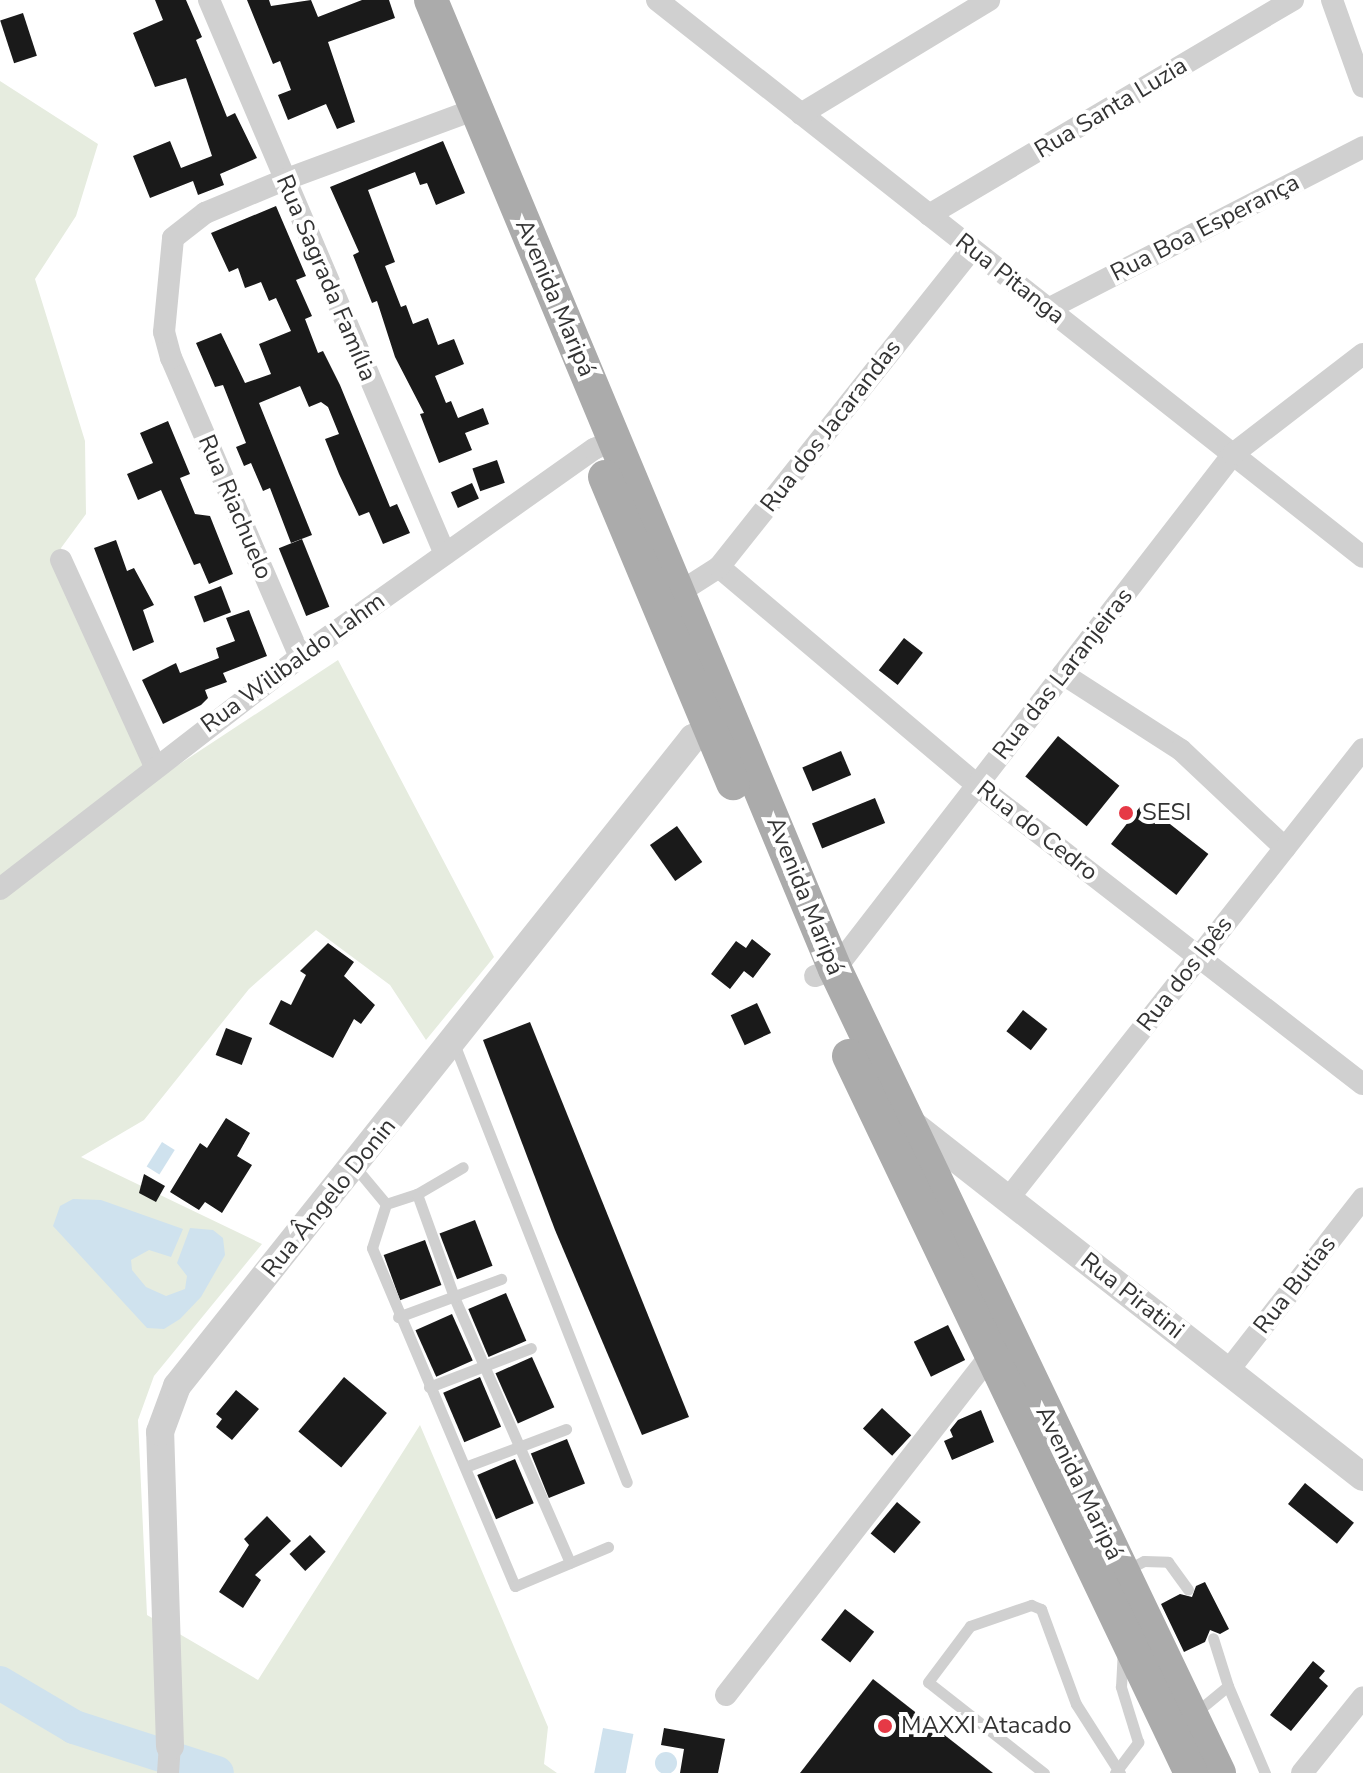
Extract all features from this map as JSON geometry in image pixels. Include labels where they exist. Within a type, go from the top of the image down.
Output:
[{"type":"main road","name":"Avenida Maripá","points":[[408,0],[466,113],[825,972],[890,1120],[1179,1720],[1191,1773]]},
{"type":"main road","name":"Avenida Maripá","points":[[431,0],[466,113]]},
{"type":"main road","name":"Avenida Maripá","points":[[913,1168],[990,1356],[1110,1576],[1125,1638],[1179,1720],[1219,1773]]},
{"type":"street","name":"Rua Sagrada Família","points":[[209,0],[445,554]]},
{"type":"street","name":"Rua Pitanga","points":[[657,0],[1363,557]]},
{"type":"street","points":[[801,114],[989,0]]},
{"type":"street","name":"Rua Santa Luzia","points":[[929,215],[1293,0]]},
{"type":"street","points":[[1332,0],[1363,87]]},
{"type":"street","points":[[284,180],[466,113]]},
{"type":"street","name":"Rua Boa Esperança","points":[[1048,309],[1363,147]]},
{"type":"street","name":"Rua Riachuelo","points":[[284,180],[205,213],[173,238],[164,332],[171,358],[300,657]]},
{"type":"street","name":"Rua dos Jacarandas","points":[[669,599],[719,567],[972,249]]},
{"type":"street","name":"Rua das Laranjeiras","points":[[825,972],[977,785],[1233,454],[1363,354]]},
{"type":"street","name":"Rua Wilibaldo Lahm","points":[[0,889],[154,764],[445,554],[604,445]]},
{"type":"street","points":[[61,560],[154,764]]},
{"type":"street","name":"Rua do Cedro","points":[[719,567],[977,785],[1363,1084]]},
{"type":"street","points":[[1063,674],[1181,750],[1285,848]]},
{"type":"street","name":"Rua Ângelo Donin","points":[[169,1760],[160,1432],[177,1386],[356,1168],[453,1040],[693,738],[722,726]]},
{"type":"street","name":"Rua dos Ipês","points":[[1008,1199],[1363,749]]},
{"type":"street","name":"Rua Piratini","points":[[890,1120],[1008,1199],[1363,1477]]},
{"type":"street","name":"Rua Butias","points":[[1228,1371],[1363,1198]]},
{"type":"street","points":[[726,1695],[990,1356]]},
{"type":"street","points":[[1302,1773],[1363,1697]]},
{"type":"lane","points":[[453,1040],[627,1482]]},
{"type":"lane","points":[[386,1204],[417,1194],[463,1167]]},
{"type":"lane","points":[[356,1168],[386,1204]]},
{"type":"lane","points":[[417,1194],[454,1297],[487,1365],[570,1563]]},
{"type":"lane","points":[[386,1204],[372,1248],[398,1317],[515,1586],[608,1547]]},
{"type":"lane","points":[[398,1317],[501,1279]]},
{"type":"lane","points":[[429,1387],[531,1348]]},
{"type":"lane","points":[[465,1467],[566,1429]]},
{"type":"lane","points":[[1110,1576],[1144,1561],[1168,1562],[1188,1590]]},
{"type":"lane","points":[[1044,1773],[928,1682],[970,1626],[1031,1605],[1041,1609],[1076,1704],[1117,1772],[1138,1742],[1121,1687],[1125,1638]]},
{"type":"lane","points":[[1213,1638],[1228,1686],[1265,1773]]},
{"type":"lane","points":[[1179,1720],[1228,1686]]},
{"type":"shaded area","points":[[0,81],[98,144],[76,216],[35,279],[85,441],[86,514],[61,548],[166,773],[338,660],[494,957],[426,1040],[390,985],[316,930],[249,989],[144,1120],[81,1157],[262,1244],[154,1376],[138,1420],[147,1615],[258,1680],[420,1425],[548,1727],[544,1764],[557,1773],[0,1773]]},
{"type":"water","points":[[162,1142],[175,1150],[159,1175],[147,1167]]},
{"type":"water","points":[[73,1199],[101,1200],[183,1229],[171,1257],[149,1250],[131,1260],[132,1270],[146,1287],[166,1296],[185,1289],[187,1276],[177,1263],[190,1228],[213,1230],[223,1238],[225,1255],[201,1297],[180,1319],[164,1329],[147,1328],[53,1226],[60,1206]]},
{"type":"water","points":[[603,1728],[633,1734],[626,1773],[594,1773]]},
{"type":"water","points":[[666,1752],[674,1755],[677,1763],[674,1771],[666,1774],[658,1771],[655,1763],[658,1755]]},
{"type":"building","points":[[155,0],[186,0],[202,37],[196,40],[227,117],[235,113],[257,158],[220,174],[224,185],[198,195],[193,181],[150,198],[133,156],[170,141],[181,168],[212,156],[186,78],[155,87],[133,33],[163,20]]},
{"type":"building","points":[[247,0],[269,0],[271,6],[311,0],[318,17],[362,0],[389,0],[395,18],[328,42],[355,122],[337,129],[326,104],[288,120],[278,95],[291,90],[280,61],[273,64]]},
{"type":"building","points":[[23,13],[37,56],[14,63],[0,20]]},
{"type":"building","points":[[443,141],[465,193],[436,205],[427,183],[420,185],[415,172],[368,190],[395,262],[385,266],[401,307],[406,305],[413,324],[428,318],[438,345],[454,339],[464,364],[435,376],[446,403],[451,401],[458,418],[483,408],[489,424],[465,433],[472,450],[439,463],[420,414],[424,413],[395,357],[377,301],[372,303],[353,255],[359,252],[330,187]]},
{"type":"building","points":[[276,206],[306,276],[296,280],[312,316],[305,319],[318,353],[323,351],[340,385],[390,507],[397,504],[410,533],[383,544],[369,512],[359,516],[339,474],[325,439],[339,434],[328,407],[321,402],[309,407],[300,386],[259,403],[312,535],[291,543],[270,488],[263,491],[251,463],[244,466],[236,447],[246,443],[223,385],[215,387],[196,343],[221,333],[245,383],[271,374],[259,344],[291,331],[276,298],[269,301],[261,282],[245,288],[238,268],[229,272],[211,233]]},
{"type":"building","points":[[168,421],[190,474],[180,478],[195,514],[210,516],[233,574],[209,584],[200,563],[194,565],[161,490],[138,500],[127,474],[153,463],[140,433]]},
{"type":"building","points":[[497,460],[505,483],[480,491],[472,468]]},
{"type":"building","points":[[472,483],[479,499],[458,508],[451,492]]},
{"type":"building","points":[[302,539],[329,607],[306,616],[279,548]]},
{"type":"building","points":[[116,540],[127,571],[134,568],[154,605],[143,610],[154,642],[133,651],[94,548]]},
{"type":"building","points":[[221,586],[231,612],[204,623],[194,596]]},
{"type":"building","points":[[249,610],[267,656],[223,673],[227,682],[205,690],[208,698],[201,705],[163,724],[142,680],[176,663],[180,673],[219,658],[216,648],[235,641],[226,618]]},
{"type":"building","points":[[904,638],[923,653],[898,685],[879,670]]},
{"type":"building","points":[[1058,736],[1119,786],[1087,826],[1025,776]]},
{"type":"building","points":[[841,751],[851,775],[812,791],[802,767]]},
{"type":"building","points":[[875,798],[885,823],[822,849],[812,823]]},
{"type":"building","points":[[1143,803],[1208,854],[1176,895],[1111,844]]},
{"type":"building","points":[[677,826],[702,862],[675,881],[650,845]]},
{"type":"building","points":[[752,939],[771,954],[753,978],[744,971],[730,989],[711,974],[736,941],[746,948]]},
{"type":"building","points":[[328,943],[354,962],[344,976],[375,1005],[361,1024],[354,1019],[333,1058],[269,1024],[281,1000],[291,1005],[306,975],[300,971]]},
{"type":"building","points":[[757,1003],[771,1033],[745,1045],[731,1015]]},
{"type":"building","points":[[1023,1010],[1047,1029],[1031,1050],[1006,1031]]},
{"type":"building","points":[[530,1022],[689,1417],[642,1435],[555,1230],[483,1040]]},
{"type":"building","points":[[226,1028],[252,1038],[242,1065],[216,1055]]},
{"type":"building","points":[[226,1118],[250,1133],[237,1156],[252,1165],[222,1213],[205,1202],[199,1210],[170,1192],[200,1143],[207,1148]]},
{"type":"building","points":[[144,1174],[165,1186],[156,1202],[139,1193]]},
{"type":"building","points":[[475,1220],[493,1266],[457,1279],[440,1234]]},
{"type":"building","points":[[425,1240],[441,1285],[400,1300],[384,1255]]},
{"type":"building","points":[[506,1293],[526,1341],[489,1357],[468,1309]]},
{"type":"building","points":[[452,1314],[473,1361],[436,1377],[415,1330]]},
{"type":"building","points":[[948,1325],[965,1360],[931,1377],[914,1342]]},
{"type":"building","points":[[532,1357],[554,1407],[518,1424],[495,1373]]},
{"type":"building","points":[[344,1377],[387,1413],[341,1467],[298,1431]]},
{"type":"building","points":[[480,1377],[501,1427],[464,1442],[443,1393]]},
{"type":"building","points":[[236,1390],[259,1409],[232,1440],[216,1427],[222,1419],[216,1414]]},
{"type":"building","points":[[882,1408],[911,1435],[892,1456],[863,1428]]},
{"type":"building","points":[[981,1410],[994,1442],[952,1460],[944,1441],[953,1437],[950,1430],[958,1420]]},
{"type":"building","points":[[567,1439],[585,1484],[549,1498],[531,1454]]},
{"type":"building","points":[[515,1459],[534,1503],[496,1519],[477,1475]]},
{"type":"building","points":[[1305,1483],[1354,1523],[1337,1544],[1288,1504]]},
{"type":"building","points":[[897,1502],[921,1522],[894,1553],[871,1533]]},
{"type":"building","points":[[267,1516],[291,1541],[255,1575],[261,1580],[243,1608],[219,1592],[249,1545],[244,1539]]},
{"type":"building","points":[[310,1535],[326,1552],[305,1571],[290,1554]]},
{"type":"building","points":[[1205,1582],[1229,1629],[1220,1634],[1210,1630],[1205,1642],[1184,1652],[1161,1604],[1180,1594],[1192,1597],[1196,1586]]},
{"type":"building","points":[[845,1609],[874,1632],[850,1663],[821,1640]]},
{"type":"building","points":[[1313,1661],[1325,1671],[1319,1678],[1328,1686],[1291,1731],[1270,1715]]},
{"type":"building","name":"MAXXI Atacado","points":[[873,1679],[993,1773],[800,1773]]},
{"type":"building","points":[[664,1728],[725,1739],[718,1773],[680,1773],[684,1749],[661,1745]]},
{"type":"waterway","points":[[0,1683],[74,1727],[217,1773]]},
{"type":"place","name":"SESI","points":[[1126,813]]},
{"type":"place","name":"MAXXI Atacado","points":[[885,1726]]}]
